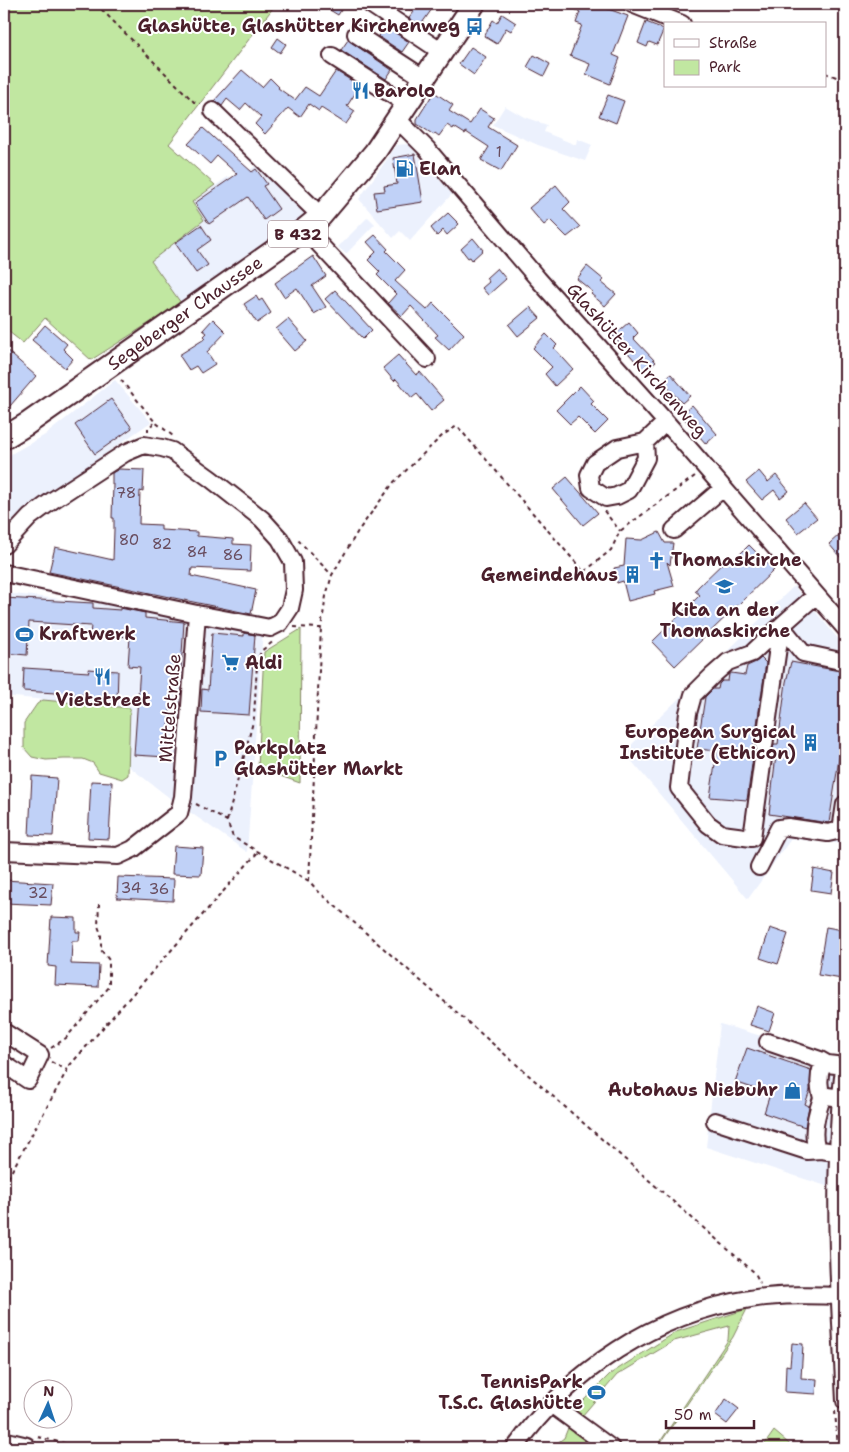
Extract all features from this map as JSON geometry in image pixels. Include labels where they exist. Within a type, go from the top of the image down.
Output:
[{"type":"main road","name":"Segeberger Chaussee","points":[[4,438],[28,424],[321,216],[375,152],[474,4]]},
{"type":"main road","points":[[4,1443],[30,1442]]},
{"type":"street","points":[[370,4],[442,52]]},
{"type":"street","points":[[632,4],[677,22]]},
{"type":"street","points":[[356,34],[425,79]]},
{"type":"street","name":"Glashütter Kirchenweg","points":[[332,56],[403,112],[427,149],[538,279],[666,422],[845,628]]},
{"type":"street","points":[[213,111],[321,216]]},
{"type":"street","points":[[305,229],[427,359]]},
{"type":"street","points":[[645,442],[646,458],[629,490],[617,496],[606,498],[591,488],[589,476],[595,463],[617,448],[645,442],[666,422]]},
{"type":"street","points":[[4,545],[30,517],[53,500],[125,452],[144,445],[172,451],[262,519],[280,539],[293,562],[294,590],[290,608],[280,623],[270,628],[4,573]]},
{"type":"street","points":[[674,530],[723,488]]},
{"type":"street","points":[[781,626],[752,838],[722,834],[708,824],[679,788],[688,713],[693,695],[728,662],[752,653],[781,626],[816,594]]},
{"type":"street","name":"Mittelstraße","points":[[4,851],[118,856],[133,849],[179,813],[183,797],[197,614]]},
{"type":"street","points":[[781,626],[803,653],[845,662]]},
{"type":"street","points":[[759,867],[779,828],[788,827],[828,833],[843,830],[845,804]]},
{"type":"street","points":[[4,1037],[40,1055],[28,1080],[4,1064]]},
{"type":"street","points":[[768,1042],[828,1064]]},
{"type":"street","points":[[821,1150],[816,1146],[814,1139],[819,1105],[822,1098],[819,1087],[819,1074],[822,1066],[845,1064],[838,1152],[837,1212],[845,1401]]},
{"type":"street","points":[[822,1098],[827,1096],[841,1098]]},
{"type":"street","points":[[715,1121],[807,1151],[838,1152]]},
{"type":"street","points":[[515,1448],[551,1404],[571,1385],[604,1358],[628,1342],[656,1328],[715,1306],[764,1297],[842,1296]]},
{"type":"street","points":[[551,1404],[612,1448]]},
{"type":"path","points":[[96,4],[194,102],[213,111]]},
{"type":"path","points":[[826,73],[845,80]]},
{"type":"path","points":[[309,881],[321,628],[326,596],[332,575],[358,531],[394,482],[443,435],[457,426],[584,572],[611,550],[620,532],[706,468]]},
{"type":"path","points":[[606,498],[602,509],[620,532]]},
{"type":"path","points":[[293,627],[321,628]]},
{"type":"path","points":[[280,637],[261,652],[258,664],[254,718],[227,821],[233,837],[309,881],[318,891],[755,1273],[760,1281],[764,1297]]},
{"type":"path","points":[[183,797],[227,821]]},
{"type":"path","points":[[4,1184],[70,1065],[258,852]]},
{"type":"path","points":[[67,1070],[40,1055],[66,1038],[109,987],[109,960],[101,950],[101,934],[98,926],[99,904]]},
{"type":"path","points":[[30,1442],[84,1448]]},
{"type":"shaded area","points":[[505,106],[524,117],[547,125],[544,132],[576,145],[577,139],[592,145],[585,161],[538,145],[493,125]]},
{"type":"shaded area","name":"Elan","points":[[408,144],[452,194],[410,241],[400,231],[393,238],[359,199],[397,145]]},
{"type":"shaded area","points":[[260,163],[311,213],[181,303],[151,261],[204,220],[192,202],[229,176],[233,181]]},
{"type":"shaded area","points":[[368,217],[375,224],[346,254],[338,247]]},
{"type":"shaded area","points":[[115,380],[151,422],[30,506],[4,529],[4,458],[45,435]]},
{"type":"shaded area","points":[[794,586],[845,647],[845,844],[791,839],[748,899],[624,752]]},
{"type":"shaded area","points":[[4,593],[145,608],[263,629],[247,852],[171,799],[127,765],[130,708],[4,696]]},
{"type":"shaded area","points":[[720,1024],[845,1060],[845,1192],[706,1147]]},
{"type":"green space","points":[[11,4],[276,4],[169,144],[215,185],[192,202],[204,220],[151,261],[181,303],[91,360],[45,318],[23,343],[4,328],[4,15]]},
{"type":"green space","points":[[301,629],[300,783],[258,768],[264,652]]},
{"type":"green space","points":[[43,700],[130,708],[128,775],[122,779],[99,772],[93,763],[83,759],[46,760],[32,757],[24,748],[24,723],[37,704]]},
{"type":"green space","name":"TennisPark T.S.C. Glashütte","points":[[747,1309],[733,1337],[657,1448],[728,1340],[729,1326],[674,1341],[617,1375],[582,1416],[626,1448],[550,1448],[564,1438],[576,1408],[610,1374],[676,1332]]},
{"type":"green space","points":[[774,1431],[794,1448],[762,1448]]},
{"type":"building","points":[[320,4],[345,4],[338,15]]},
{"type":"building","points":[[401,4],[424,4],[432,9],[420,26],[409,18],[414,12]]},
{"type":"building","points":[[565,4],[594,4],[628,16],[613,55],[620,58],[610,84],[586,74],[590,64],[570,56],[582,25],[576,23],[580,12]]},
{"type":"building","points":[[502,14],[516,23],[511,31],[506,28],[497,44],[484,36],[493,20],[497,23]]},
{"type":"building","points":[[646,22],[664,29],[657,45],[649,42],[647,47],[638,43]]},
{"type":"building","points":[[385,26],[409,42],[402,52],[378,36]]},
{"type":"building","points":[[278,38],[286,44],[280,53],[272,47]]},
{"type":"building","points":[[348,40],[392,70],[386,79],[341,50]]},
{"type":"building","points":[[471,47],[486,57],[474,75],[459,64]]},
{"type":"building","points":[[534,55],[550,64],[544,76],[527,67]]},
{"type":"building","points":[[242,70],[262,87],[270,78],[278,88],[295,100],[305,87],[319,96],[336,71],[360,86],[347,106],[355,111],[346,124],[321,108],[319,111],[309,104],[300,117],[288,108],[265,134],[255,124],[261,117],[246,103],[240,110],[227,99],[222,106],[214,101]]},
{"type":"building","points":[[434,92],[453,105],[449,111],[470,124],[480,109],[494,118],[488,127],[517,145],[501,171],[481,160],[489,147],[466,132],[465,134],[447,125],[439,136],[435,133],[434,135],[417,124],[417,119]]},
{"type":"building","points":[[608,95],[624,101],[616,123],[599,116]]},
{"type":"building","points":[[203,128],[252,172],[256,169],[267,184],[263,186],[279,209],[264,220],[248,197],[209,224],[195,203],[237,174],[217,156],[210,164],[188,144]]},
{"type":"building","points":[[415,154],[423,202],[377,209],[374,192],[385,191],[384,186],[397,184],[393,158]]},
{"type":"building","points":[[556,185],[570,202],[563,209],[580,227],[567,237],[550,220],[544,225],[529,208]]},
{"type":"building","points":[[448,213],[459,224],[447,235],[443,230],[437,236],[431,228]]},
{"type":"building","points":[[201,225],[211,240],[197,250],[208,265],[196,273],[175,243]]},
{"type":"building","points":[[375,235],[388,249],[386,251],[405,270],[395,281],[427,310],[433,303],[464,334],[449,350],[435,337],[438,335],[411,306],[402,316],[388,303],[396,294],[377,275],[380,272],[368,260],[376,252],[367,242]]},
{"type":"building","points":[[473,238],[483,250],[472,260],[461,249]]},
{"type":"building","points":[[313,256],[326,276],[312,286],[326,307],[314,314],[297,288],[284,297],[275,283]]},
{"type":"building","points":[[587,266],[604,280],[601,282],[616,294],[605,306],[591,294],[593,292],[577,279]]},
{"type":"building","points":[[497,268],[506,279],[488,295],[482,288],[489,282],[486,278]]},
{"type":"building","points":[[335,290],[372,330],[363,339],[325,299]]},
{"type":"building","points":[[256,296],[259,301],[262,299],[271,313],[257,323],[244,304]]},
{"type":"building","points":[[530,307],[540,318],[518,336],[509,325]]},
{"type":"building","points":[[213,319],[226,332],[207,352],[215,364],[201,373],[196,366],[189,370],[179,355],[206,338],[204,336],[207,333],[203,330]]},
{"type":"building","points":[[288,319],[307,341],[295,351],[276,329]]},
{"type":"building","points":[[629,322],[638,333],[633,338],[656,362],[645,372],[613,336]]},
{"type":"building","points":[[45,325],[67,344],[63,349],[73,359],[65,368],[32,340]]},
{"type":"building","points":[[546,334],[557,345],[554,348],[573,369],[555,386],[545,374],[552,367],[533,348]]},
{"type":"building","points":[[4,348],[36,376],[10,406],[4,401]]},
{"type":"building","points":[[398,355],[416,375],[420,372],[444,400],[431,411],[417,394],[412,398],[396,379],[394,381],[383,368]]},
{"type":"building","points":[[671,374],[690,396],[682,403],[662,381]]},
{"type":"building","points":[[580,386],[594,401],[591,404],[608,421],[595,434],[578,417],[570,424],[556,410]]},
{"type":"building","points":[[111,399],[132,428],[95,454],[75,425]]},
{"type":"building","points":[[692,405],[717,434],[706,444],[681,415]]},
{"type":"building","points":[[119,469],[144,470],[143,492],[140,491],[139,524],[161,525],[161,530],[197,532],[197,536],[233,539],[233,544],[251,545],[250,571],[192,568],[191,576],[256,590],[251,614],[49,572],[55,547],[113,560],[112,473]]},
{"type":"building","points":[[759,471],[768,482],[776,475],[789,491],[780,498],[774,490],[762,500],[746,482]]},
{"type":"building","points":[[567,477],[598,513],[583,525],[553,489]]},
{"type":"building","points":[[804,503],[817,518],[798,533],[786,518]]},
{"type":"building","points":[[659,532],[665,543],[673,543],[670,565],[667,562],[674,586],[654,591],[655,594],[628,601],[623,581],[617,583],[614,568],[624,566],[626,539],[642,540]]},
{"type":"building","points":[[840,534],[845,541],[845,563],[829,544]]},
{"type":"building","points":[[749,545],[774,570],[675,666],[652,642],[700,595],[695,591],[698,587],[728,558],[732,562]]},
{"type":"building","points":[[4,598],[93,603],[93,608],[120,610],[120,608],[145,613],[145,618],[184,622],[181,670],[173,669],[167,757],[134,755],[140,667],[128,666],[130,637],[90,634],[91,626],[29,622],[27,655],[4,653]]},
{"type":"building","name":"Aldi","points":[[212,633],[244,636],[244,633],[255,635],[249,715],[201,712],[202,689],[208,690]]},
{"type":"building","points":[[761,658],[766,663],[754,745],[756,751],[753,757],[747,800],[710,797],[717,751],[697,749],[705,697],[713,689],[718,689],[722,681],[728,681],[729,674],[745,675],[747,666]]},
{"type":"building","points":[[791,662],[845,672],[845,737],[842,740],[829,823],[769,814],[776,755],[773,756],[771,753],[774,744],[778,744],[786,682]]},
{"type":"building","points":[[24,668],[89,672],[88,669],[118,671],[117,703],[87,702],[88,695],[23,691]]},
{"type":"building","points":[[32,776],[57,778],[53,836],[29,835]]},
{"type":"building","points":[[91,781],[112,782],[109,839],[88,838]]},
{"type":"building","points":[[174,846],[203,848],[201,875],[172,874]]},
{"type":"building","points":[[814,869],[834,873],[831,893],[811,890]]},
{"type":"building","points":[[118,877],[174,879],[173,901],[117,898]]},
{"type":"building","points":[[4,880],[53,883],[51,905],[4,903]]},
{"type":"building","points":[[51,917],[76,918],[76,932],[80,932],[79,941],[72,941],[71,964],[99,965],[98,987],[55,985],[56,967],[48,966]]},
{"type":"building","points":[[826,927],[843,930],[839,953],[845,954],[842,979],[818,975]]},
{"type":"building","points":[[770,928],[788,934],[778,964],[760,958]]},
{"type":"building","points":[[757,1006],[775,1013],[769,1031],[750,1025]]},
{"type":"building","points":[[747,1048],[811,1070],[810,1090],[805,1104],[809,1106],[805,1127],[764,1113],[770,1094],[735,1082]]},
{"type":"building","points":[[792,1343],[803,1344],[801,1378],[817,1379],[816,1394],[785,1392],[786,1365],[790,1366]]},
{"type":"building","points":[[726,1399],[739,1409],[727,1424],[715,1415]]},
{"type":"place","name":"Glashütte, Glashütter Kirchenweg","points":[[474,26]]},
{"type":"place","name":"Barolo","points":[[360,91]]},
{"type":"place","name":"Elan","points":[[405,169]]},
{"type":"place","name":"Thomaskirche","points":[[657,560]]},
{"type":"place","name":"Gemeindehaus","points":[[632,575]]},
{"type":"place","name":"Kita an der Thomaskirche","points":[[725,587]]},
{"type":"place","name":"Kraftwerk","points":[[25,634]]},
{"type":"place","name":"Aldi","points":[[231,663]]},
{"type":"place","name":"Vietstreet","points":[[103,677]]},
{"type":"place","name":"European Surgical Institute (Ethicon)","points":[[810,742]]},
{"type":"place","name":"Parkplatz Glashütter Markt","points":[[220,758]]},
{"type":"place","name":"Autohaus Niebuhr","points":[[792,1090]]},
{"type":"place","name":"TennisPark T.S.C. Glashütte","points":[[597,1392]]}]
